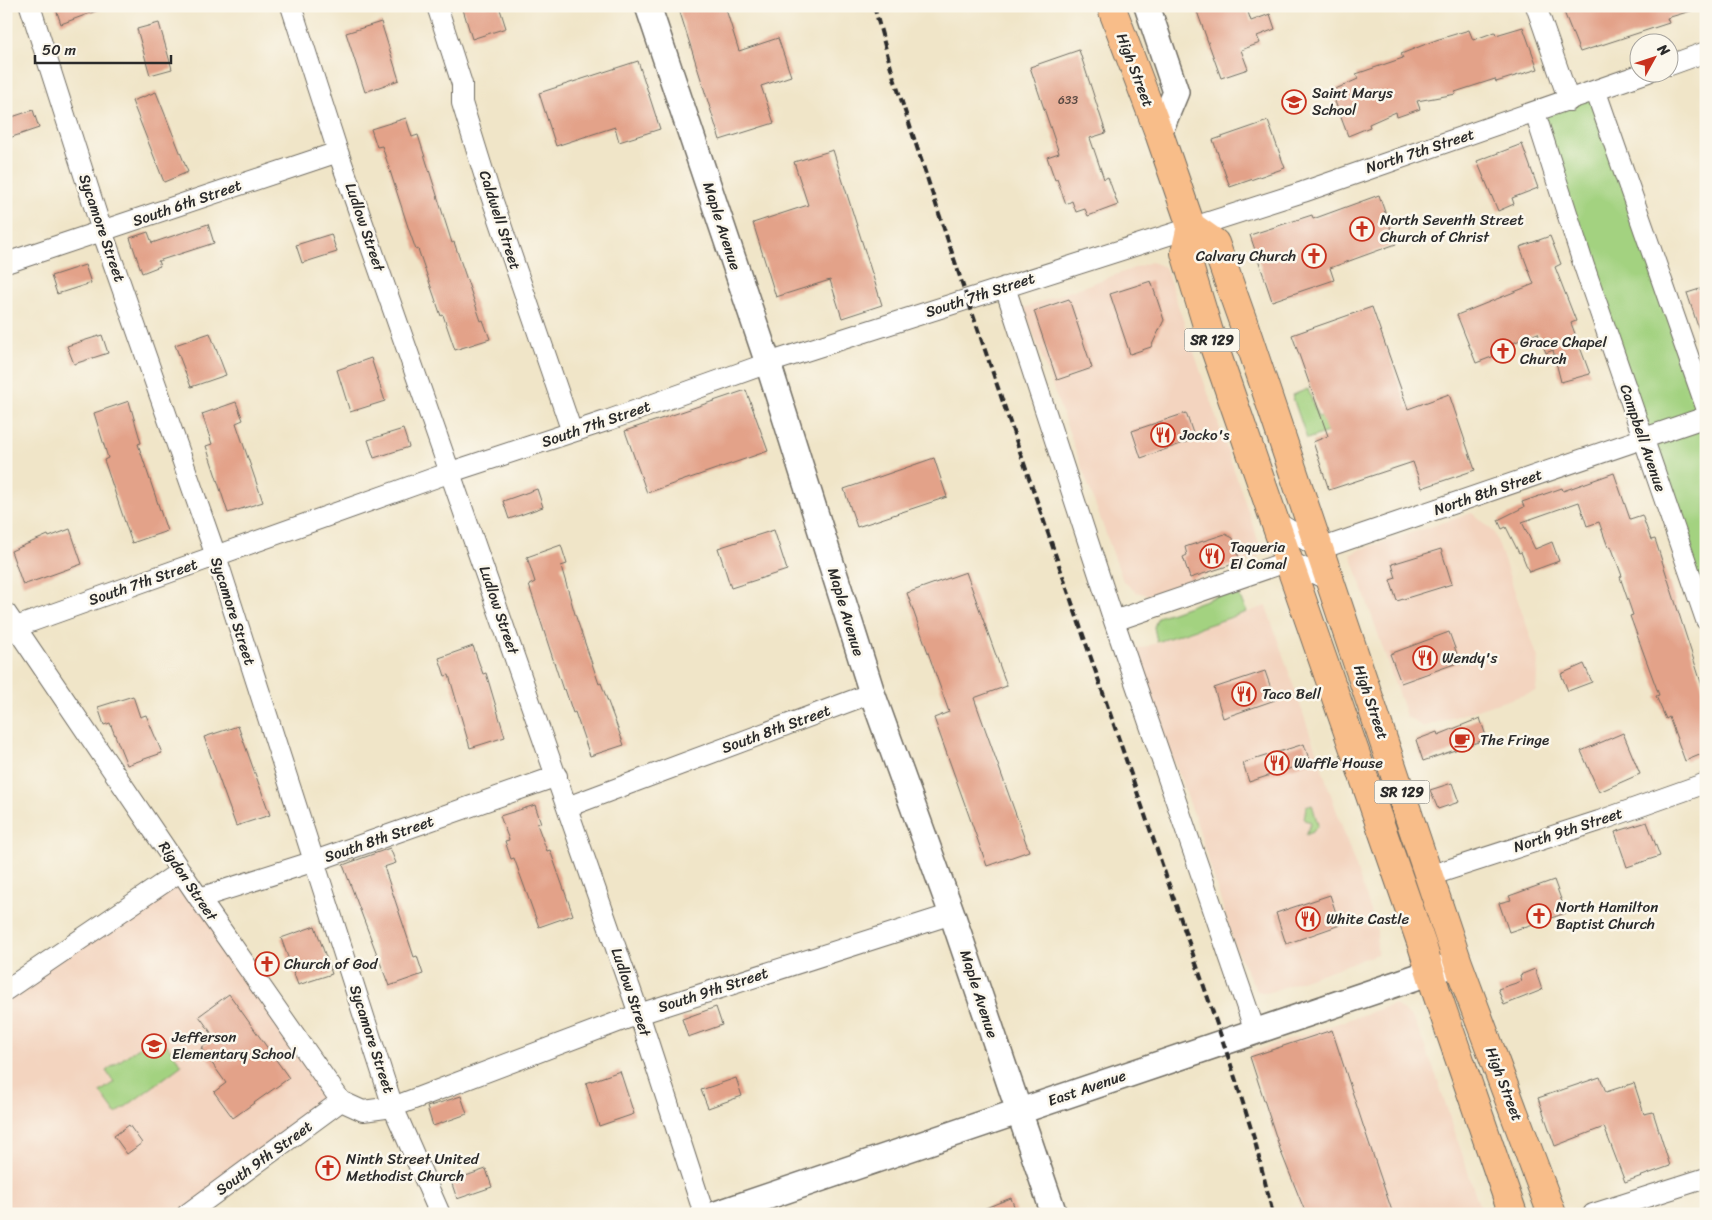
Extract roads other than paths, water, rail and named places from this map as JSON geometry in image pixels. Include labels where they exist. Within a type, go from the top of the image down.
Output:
[{"type":"highway","name":"High Street","points":[[1111,6],[1160,133],[1191,226],[1185,253],[1209,332],[1422,944],[1512,1214]]},
{"type":"highway","name":"High Street","points":[[1191,226],[1215,243],[1320,549],[1458,963],[1552,1214]]},
{"type":"street","name":"Sycamore Street","points":[[30,6],[102,232],[216,556],[394,1107],[440,1214]]},
{"type":"street","name":"Ludlow Street","points":[[291,6],[338,152],[639,1014],[704,1214]]},
{"type":"street","name":"Caldwell Street","points":[[437,6],[462,84],[462,102],[488,186],[572,432]]},
{"type":"street","name":"Maple Avenue","points":[[648,6],[768,363],[872,693],[952,914],[1054,1214]]},
{"type":"street","name":"High Street","points":[[1147,6],[1176,92],[1160,133]]},
{"type":"street","points":[[1536,6],[1569,102]]},
{"type":"street","points":[[1680,61],[1706,52]]},
{"type":"street","name":"North 7th Street","points":[[1191,226],[1303,192],[1569,102],[1630,79]]},
{"type":"street","points":[[1596,92],[1706,407]]},
{"type":"street","name":"Campbell Avenue","points":[[1536,113],[1584,266],[1706,620]]},
{"type":"street","name":"South 6th Street","points":[[6,263],[338,152]]},
{"type":"street","name":"South 7th Street","points":[[10,624],[216,556],[451,472],[572,432],[768,363],[1191,226]]},
{"type":"street","points":[[1005,287],[1114,621],[1255,1032]]},
{"type":"street","name":"North 8th Street","points":[[1320,549],[1706,417]]},
{"type":"street","points":[[1275,521],[1320,549]]},
{"type":"street","points":[[1114,621],[1289,561],[1330,581]]},
{"type":"street","name":"Rigdon Street","points":[[10,624],[341,1101]]},
{"type":"street","name":"South 8th Street","points":[[567,807],[872,693]]},
{"type":"street","name":"South 8th Street","points":[[199,898],[315,861],[557,776]]},
{"type":"street","name":"North 9th Street","points":[[1429,876],[1599,821],[1706,783]]},
{"type":"street","points":[[6,990],[181,871]]},
{"type":"street","name":"South 9th Street","points":[[394,1107],[639,1014],[952,914]]},
{"type":"street","name":"East Avenue","points":[[716,1214],[1458,963]]},
{"type":"street","points":[[341,1101],[362,1111],[394,1107]]},
{"type":"street","name":"South 9th Street","points":[[187,1214],[341,1101]]},
{"type":"street","points":[[1592,1214],[1706,1178]]},
{"type":"railway","points":[[874,6],[893,75],[963,286],[1231,1065],[1254,1138],[1273,1214]]},
{"type":"place","name":"Saint Marys School","points":[[1294,102]]},
{"type":"place","name":"North Seventh Street Church of Christ","points":[[1362,229]]},
{"type":"place","name":"Calvary Church","points":[[1314,256]]},
{"type":"place","name":"Grace Chapel Church","points":[[1503,351]]},
{"type":"place","name":"Jocko's","points":[[1163,435]]},
{"type":"place","name":"Taqueria El Comal","points":[[1212,556]]},
{"type":"place","name":"Wendy's","points":[[1425,658]]},
{"type":"place","name":"Taco Bell","points":[[1244,694]]},
{"type":"place","name":"The Fringe","points":[[1462,740]]},
{"type":"place","name":"Waffle House","points":[[1277,763]]},
{"type":"place","name":"North Hamilton Baptist Church","points":[[1539,916]]},
{"type":"place","name":"White Castle","points":[[1308,919]]},
{"type":"place","name":"Church of God","points":[[267,964]]},
{"type":"place","name":"Jefferson Elementary School","points":[[154,1046]]},
{"type":"place","name":"Ninth Street United Methodist Church","points":[[328,1168]]}]
